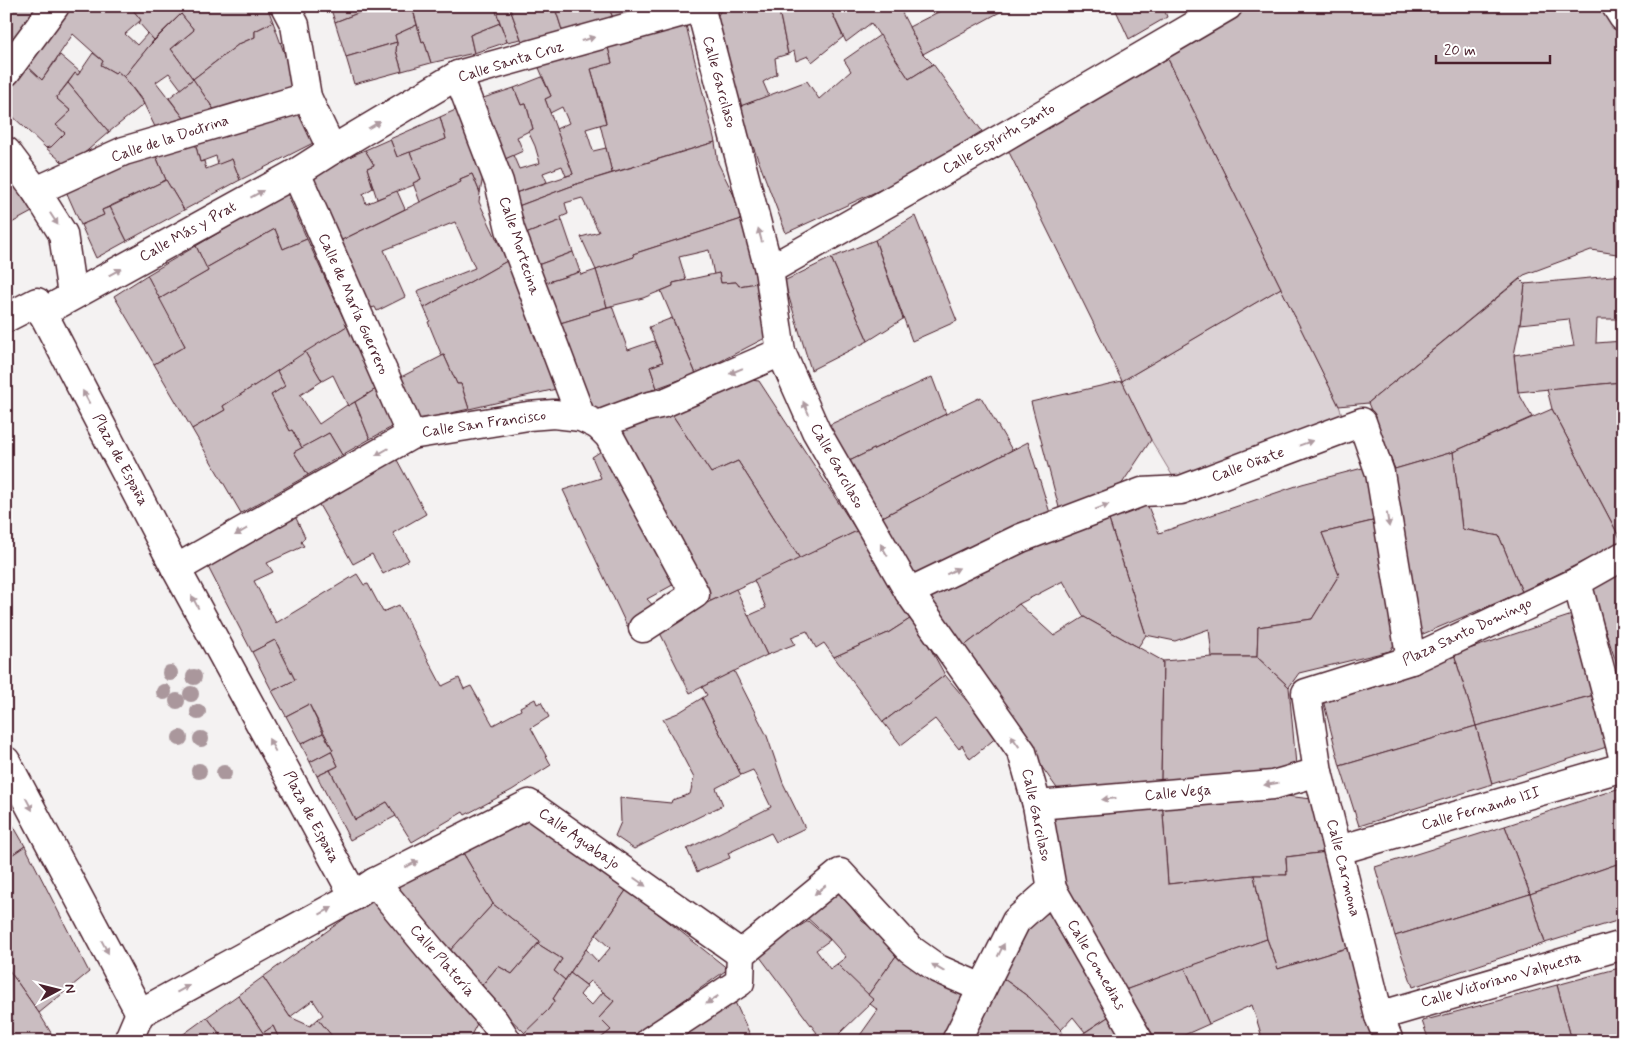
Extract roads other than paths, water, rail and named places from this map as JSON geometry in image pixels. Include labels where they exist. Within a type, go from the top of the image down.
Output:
[{"type":"street","points":[[6,72],[55,6]]},
{"type":"street","points":[[285,6],[295,25],[307,97],[332,150]]},
{"type":"street","name":"Calle Espíritu Santo","points":[[768,270],[1010,133],[1228,6]]},
{"type":"street","points":[[1616,6],[1623,17]]},
{"type":"street","name":"Calle Garcilaso","points":[[702,7],[768,270],[781,352],[816,431],[909,592],[1022,752],[1037,805],[1052,889]]},
{"type":"street","name":"Calle Santa Cruz","points":[[332,150],[458,75],[702,7]]},
{"type":"street","name":"Calle Mortecina","points":[[458,75],[499,182],[510,229],[589,421],[608,436],[696,594],[643,628]]},
{"type":"street","name":"Calle de la Doctrina","points":[[36,191],[124,151],[307,97]]},
{"type":"street","name":"Calle Más y Prat","points":[[42,313],[296,173],[332,150]]},
{"type":"street","points":[[6,151],[36,191],[63,234],[72,295]]},
{"type":"street","name":"Calle de María Guerrero","points":[[296,173],[411,435]]},
{"type":"street","points":[[6,318],[37,302],[42,313]]},
{"type":"street","name":"Plaza de España","points":[[42,313],[176,569],[364,889]]},
{"type":"street","name":"Calle San Francisco","points":[[176,569],[411,435],[528,416],[554,414],[589,421],[664,402],[781,352]]},
{"type":"street","name":"Calle Oñate","points":[[909,592],[1021,538],[1142,492],[1181,490],[1362,422],[1380,473],[1412,660]]},
{"type":"street","name":"Plaza Santo Domingo","points":[[1306,693],[1412,660],[1577,582],[1623,556]]},
{"type":"street","points":[[1577,582],[1623,756]]},
{"type":"street","name":"Calle Carmona","points":[[1306,693],[1318,772],[1384,1028]]},
{"type":"street","points":[[6,761],[140,1013]]},
{"type":"street","name":"Calle Fernando III","points":[[1338,850],[1623,767]]},
{"type":"street","name":"Calle Vega","points":[[1037,805],[1273,785],[1318,772]]},
{"type":"street","name":"Calle Aguabajo","points":[[364,889],[529,804],[741,954]]},
{"type":"street","points":[[650,1041],[740,982],[741,954],[840,874],[910,949],[938,969],[982,988]]},
{"type":"street","points":[[128,1041],[140,1013],[364,889]]},
{"type":"street","name":"Calle Platería","points":[[364,889],[431,950],[494,1034]]},
{"type":"street","points":[[956,1041],[1016,921],[1052,889]]},
{"type":"street","name":"Calle Comedias","points":[[1052,889],[1139,1041]]},
{"type":"street","name":"Calle Victoriano Valpuesta","points":[[1384,1028],[1623,945]]}]
